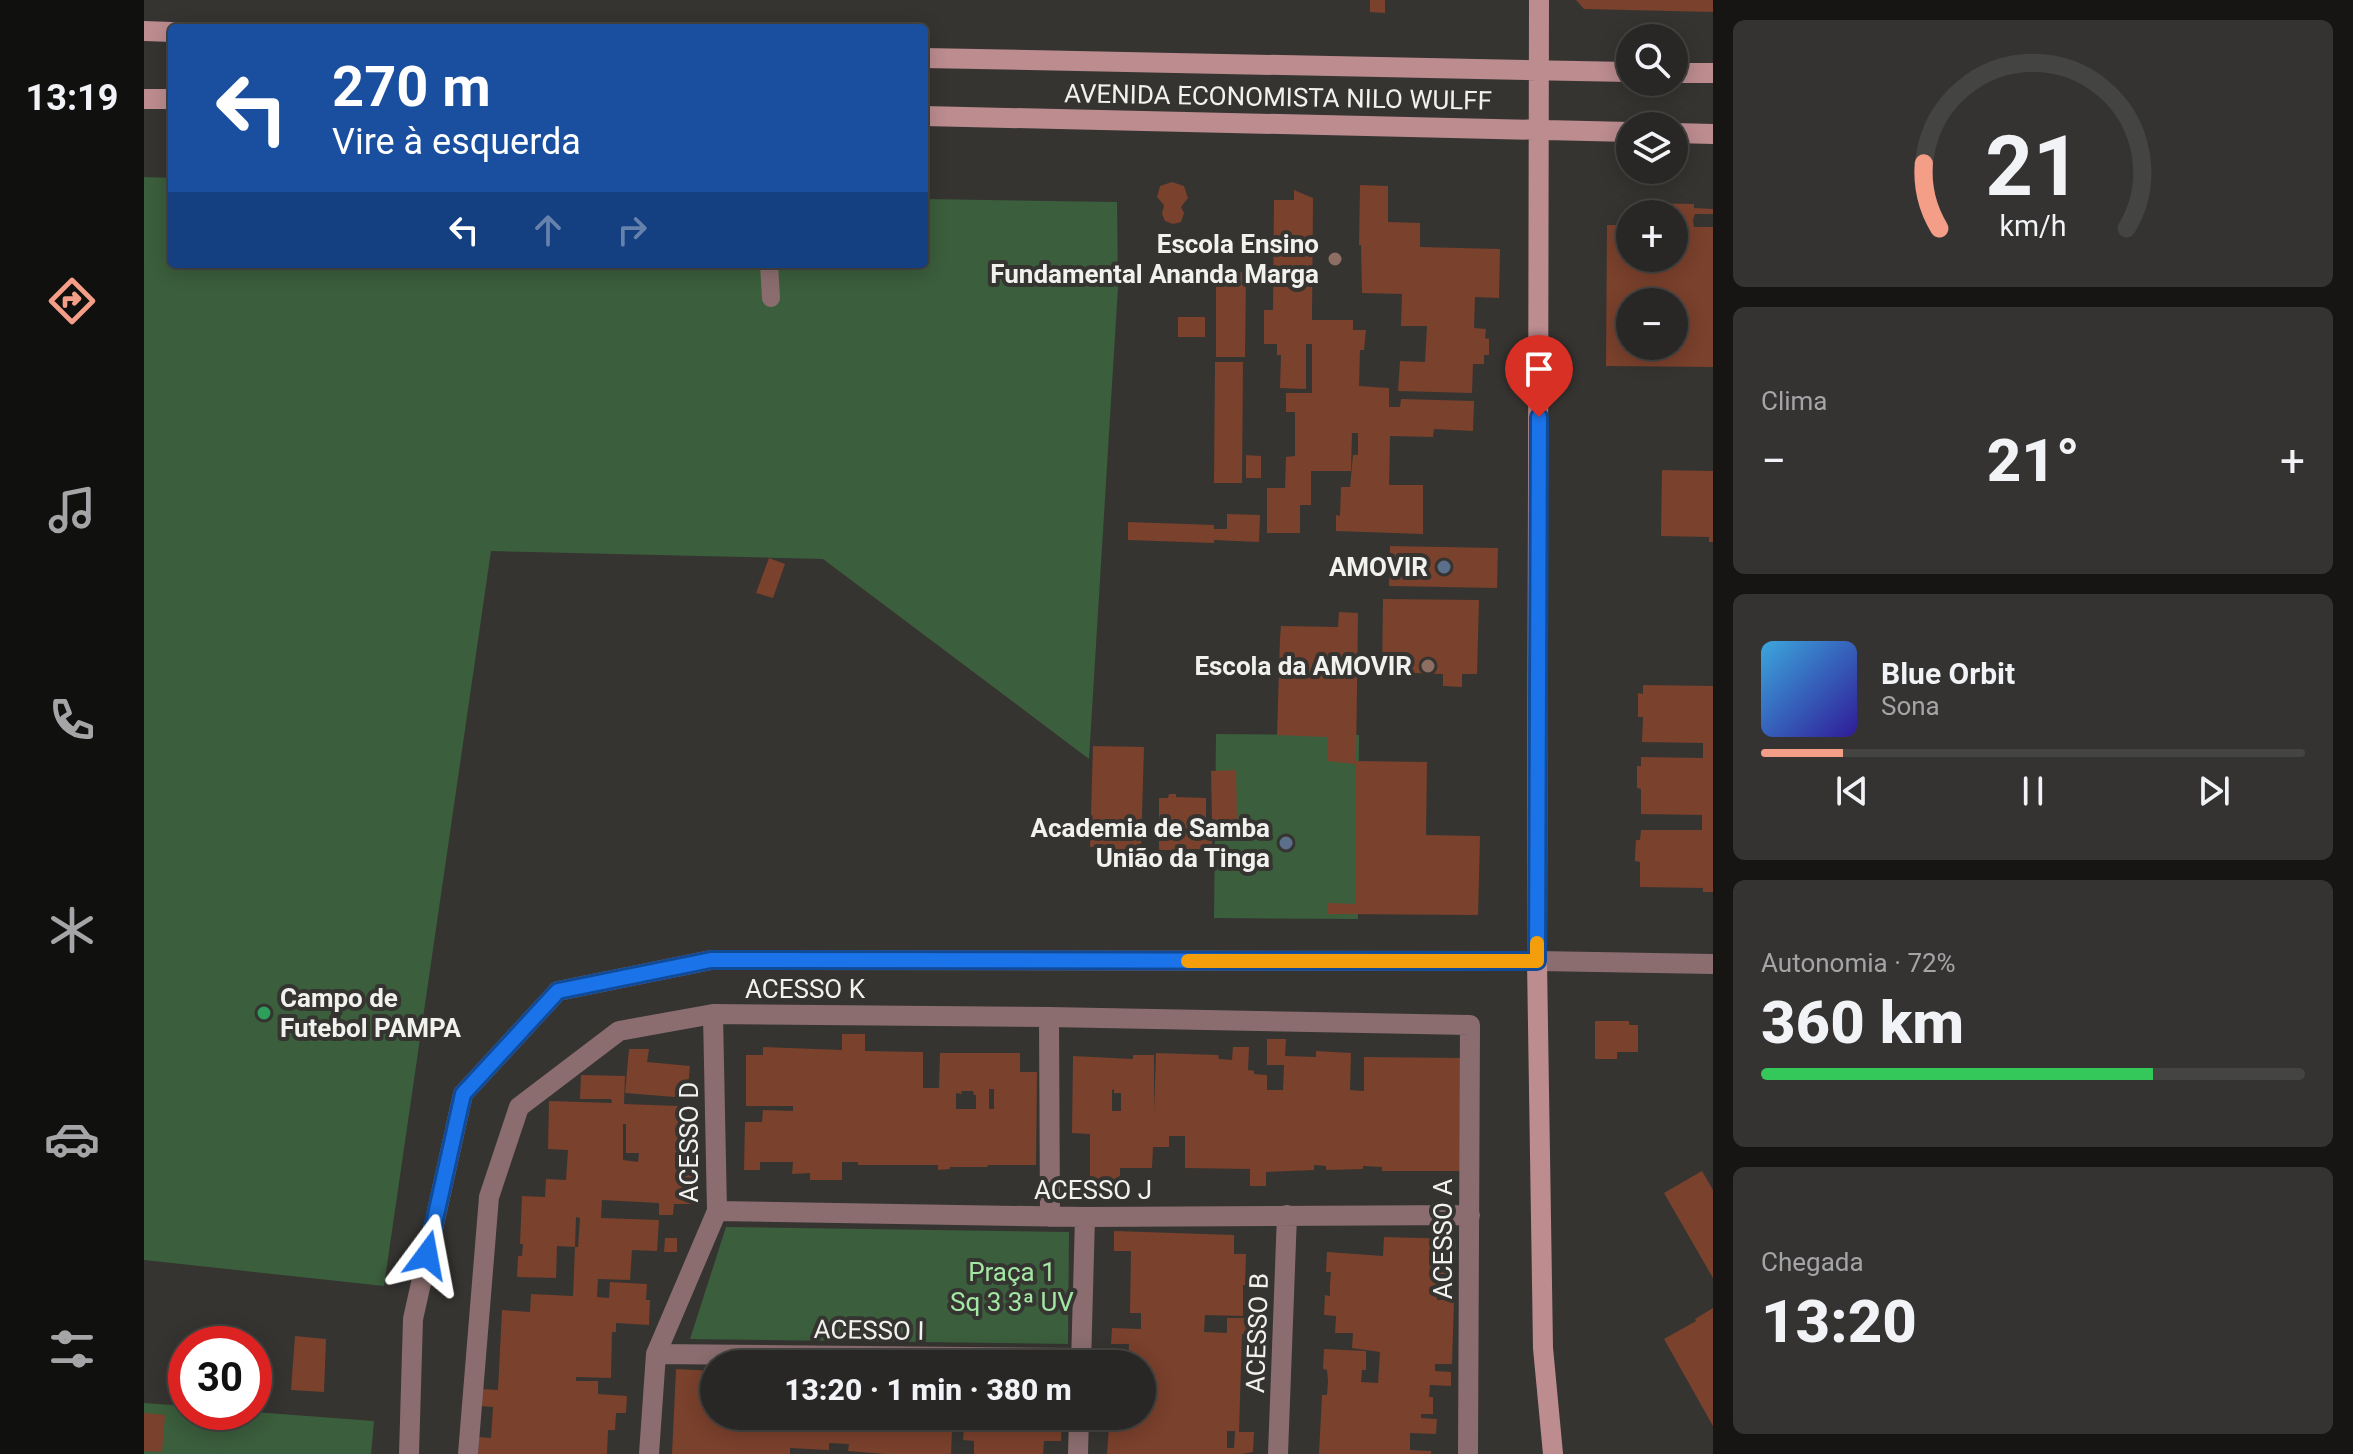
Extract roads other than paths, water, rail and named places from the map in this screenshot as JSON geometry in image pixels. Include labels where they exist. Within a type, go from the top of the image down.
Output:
[{"type":"street","points":[[1539,0],[1537,961],[1543,1348],[1553,1454]]},
{"type":"street","points":[[144,31],[168,32]]},
{"type":"street","name":"AVENIDA ECONOMISTA NILO WULFF","points":[[928,58],[1616,72]]},
{"type":"street","points":[[1688,73],[1713,73]]},
{"type":"street","points":[[144,99],[168,99]]},
{"type":"street","name":"AVENIDA ECONOMISTA NILO WULFF","points":[[928,116],[1616,132]]},
{"type":"street","points":[[1688,133],[1713,134]]},
{"type":"street","points":[[409,1454],[413,1319],[463,1094],[558,991],[711,960],[1713,964]]},
{"type":"street","name":"ACESSO K","points":[[468,1454],[489,1197],[519,1107],[619,1031],[713,1014],[1470,1025]]},
{"type":"street","name":"ACESSO D","points":[[649,1454],[656,1354],[717,1211],[713,1014]]},
{"type":"street","points":[[1049,1017],[1050,1217]]},
{"type":"street","name":"ACESSO A","points":[[1468,1454],[1470,1025]]},
{"type":"street","name":"ACESSO J","points":[[717,1211],[1050,1217],[1470,1215]]},
{"type":"street","name":"ACESSO B","points":[[1278,1454],[1287,1215]]},
{"type":"street","points":[[1081,1350],[1085,1217]]},
{"type":"street","name":"ACESSO I","points":[[656,1354],[700,1355]]},
{"type":"street","points":[[1078,1454],[1079,1430]]},
{"type":"lane","points":[[769,268],[771,298]]},
{"type":"place","name":"Escola Ensino Fundamental Ananda Marga","points":[[1335,259]]},
{"type":"place","name":"AMOVIR","points":[[1444,567]]},
{"type":"place","name":"Escola da AMOVIR","points":[[1428,666]]},
{"type":"place","name":"Academia de Samba União da Tinga","points":[[1286,843]]},
{"type":"place","name":"Campo de Futebol PAMPA","points":[[264,1013]]},
{"type":"park label","name":"Praça 1 Sq 3 3ª UV","points":[[1012,1287]]}]
